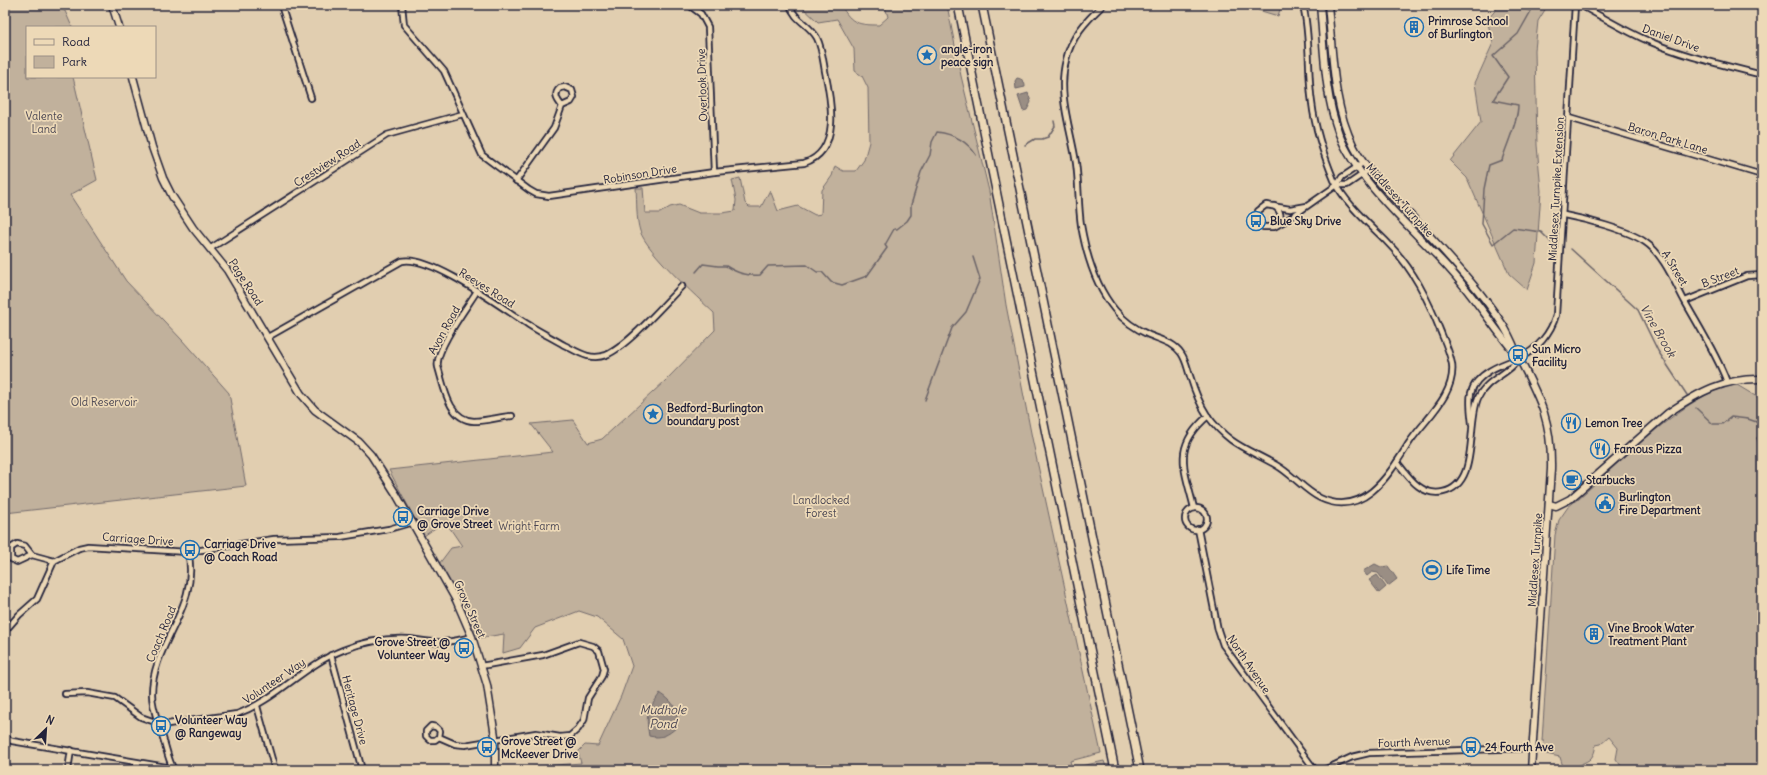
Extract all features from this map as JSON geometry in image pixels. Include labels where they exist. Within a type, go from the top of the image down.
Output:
[{"type":"highway","points":[[958,5],[1115,770]]},
{"type":"highway","points":[[982,5],[1140,770]]},
{"type":"main road","points":[[112,5],[120,26]]},
{"type":"main road","name":"Middlesex Turnpike","points":[[1320,5],[1332,110],[1341,138],[1357,167],[1461,282],[1519,358]]},
{"type":"main road","name":"Middlesex Turnpike","points":[[1328,5],[1340,108],[1347,131],[1363,163],[1470,280],[1503,326],[1538,394],[1548,428],[1551,453],[1549,504],[1531,770]]},
{"type":"main road","name":"Page Road","points":[[133,78],[152,148],[163,178],[181,210],[193,228],[211,248],[227,270],[301,394],[322,416],[365,447],[382,472]]},
{"type":"main road","points":[[1549,504],[1556,506],[1570,499],[1668,413],[1694,396],[1727,382],[1744,379],[1762,379]]},
{"type":"main road","name":"Grove Street","points":[[382,472],[456,600],[472,637],[491,704],[495,739],[495,770]]},
{"type":"street","points":[[281,5],[311,98]]},
{"type":"street","name":"Robinson Drive","points":[[402,5],[404,25],[444,71],[482,155],[536,194],[549,196],[714,172],[804,163],[818,157],[827,143],[832,104],[820,44],[812,31],[794,15],[790,5]]},
{"type":"street","name":"Overlook Drive","points":[[689,5],[701,14],[708,27],[714,172]]},
{"type":"street","points":[[1103,5],[1084,24],[1073,40],[1065,62],[1063,75],[1064,107],[1076,165],[1081,223],[1097,282],[1107,299],[1125,321],[1147,334],[1169,342],[1181,354],[1186,362],[1197,397],[1208,416],[1228,439],[1245,450],[1283,470],[1322,499],[1339,502],[1351,502],[1365,497],[1379,486],[1418,430],[1447,393],[1452,378],[1451,361],[1431,307],[1412,272],[1395,250],[1345,197],[1337,185],[1314,116],[1303,5]]},
{"type":"street","name":"Middlesex Turnpike Extension","points":[[1519,358],[1544,339],[1554,322],[1558,306],[1575,5]]},
{"type":"street","name":"Daniel Drive","points":[[1580,5],[1632,33],[1663,47],[1689,56],[1762,75]]},
{"type":"street","points":[[516,181],[554,128],[562,106],[571,102],[574,97],[572,90],[565,87],[560,88],[556,93],[556,96],[562,106]]},
{"type":"street","name":"Crestview Road","points":[[211,248],[387,135],[463,114]]},
{"type":"street","name":"Baron Park Lane","points":[[1569,118],[1762,175]]},
{"type":"street","points":[[1307,206],[1290,209],[1273,205],[1262,206],[1258,211],[1257,218],[1263,227],[1274,227],[1307,206],[1337,185],[1342,177],[1363,163]]},
{"type":"street","points":[[1337,185],[1347,185],[1369,170]]},
{"type":"street","points":[[1273,205],[1278,209],[1281,216],[1279,223],[1274,227]]},
{"type":"street","name":"A Street","points":[[1564,216],[1602,225],[1646,242],[1660,258],[1685,301],[1716,358],[1727,382]]},
{"type":"street","name":"Reeves Road","points":[[268,337],[403,261],[415,260],[427,264],[477,292],[546,335],[585,356],[595,358],[618,348],[682,286]]},
{"type":"street","name":"B Street","points":[[1685,301],[1746,276],[1762,274]]},
{"type":"street","name":"Avon Road","points":[[477,292],[441,350],[437,362],[438,367],[451,407],[457,414],[474,421],[512,416]]},
{"type":"street","points":[[1397,462],[1410,479],[1423,489],[1440,493],[1451,489],[1461,481],[1467,470],[1472,424],[1476,404],[1484,388],[1492,380],[1512,366],[1519,358]]},
{"type":"street","points":[[1472,424],[1470,399],[1475,384],[1486,374],[1508,361],[1519,358]]},
{"type":"street","points":[[1194,508],[1184,464],[1184,451],[1191,432],[1208,416]]},
{"type":"street","points":[[1194,508],[1202,510],[1207,516],[1204,526],[1198,529],[1190,528],[1186,523],[1186,514],[1194,508]]},
{"type":"street","name":"Carriage Drive","points":[[54,561],[79,548],[95,545],[188,552],[274,538],[340,537],[389,529],[412,522]]},
{"type":"street","name":"North Avenue","points":[[1198,529],[1218,630],[1223,645],[1315,770]]},
{"type":"street","points":[[5,631],[19,615],[38,598],[54,561],[32,555],[25,546],[17,544],[11,548],[11,559],[17,562],[32,555]]},
{"type":"street","name":"Coach Road","points":[[173,769],[154,709],[153,682],[156,667],[179,617],[187,595],[190,574],[188,552]]},
{"type":"street","name":"Volunteer Way","points":[[65,694],[87,693],[115,698],[141,717],[158,724],[168,724],[237,714],[257,706],[288,682],[331,655],[344,649],[384,640],[410,639],[444,642],[472,637]]},
{"type":"street","points":[[440,737],[462,745],[480,744],[495,739],[522,737],[536,733],[560,737],[570,736],[578,730],[584,720],[588,698],[602,676],[604,669],[603,659],[599,650],[593,646],[579,642],[543,655],[481,666]]},
{"type":"street","name":"Heritage Drive","points":[[331,655],[362,770]]},
{"type":"street","points":[[257,706],[275,770]]},
{"type":"street","points":[[5,738],[173,769]]},
{"type":"street","name":"Fourth Avenue","points":[[1324,770],[1360,754],[1373,752],[1533,748]]},
{"type":"street","points":[[68,770],[71,750]]},
{"type":"green space","name":"Old Reservoir","points":[[5,5],[53,5],[65,11],[72,26],[26,26],[26,78],[73,78],[97,180],[70,195],[126,281],[182,340],[229,393],[246,486],[5,513]]},
{"type":"green space","name":"Landlocked Forest","points":[[800,5],[841,5],[852,20],[866,25],[879,25],[888,17],[885,6],[874,5],[947,5],[961,76],[989,191],[1006,305],[1032,438],[1101,753],[1070,761],[1072,768],[1104,761],[1107,770],[530,770],[532,767],[581,763],[578,752],[585,745],[598,746],[621,696],[632,666],[623,639],[597,617],[579,611],[535,628],[520,648],[503,653],[504,634],[479,638],[439,564],[451,548],[462,546],[445,521],[424,536],[389,470],[553,452],[531,424],[573,420],[588,443],[602,439],[665,381],[715,330],[714,313],[673,274],[644,240],[638,221],[636,188],[643,188],[645,213],[660,213],[670,207],[679,205],[699,213],[722,213],[735,211],[736,200],[732,180],[740,178],[745,203],[749,207],[761,207],[770,190],[778,211],[798,206],[815,215],[821,214],[822,190],[832,176],[835,166],[843,171],[856,171],[864,160],[869,142],[868,88],[862,76],[855,71],[854,49],[837,19],[818,22]]},
{"type":"green space","points":[[1259,5],[1281,6],[1278,16],[1258,10]]},
{"type":"green space","points":[[1500,5],[1548,5],[1538,21],[1535,50],[1537,145],[1541,191],[1536,263],[1527,290],[1509,274],[1467,178],[1450,161],[1481,122],[1475,83],[1493,43],[1487,20]]},
{"type":"green space","points":[[1737,385],[1762,400],[1762,770],[1624,770],[1616,759],[1618,748],[1609,737],[1601,744],[1596,745],[1594,754],[1589,760],[1575,767],[1573,770],[1564,770],[1560,757],[1546,754],[1543,746],[1544,741],[1542,741],[1555,535],[1559,520],[1568,507],[1673,416],[1696,401],[1717,390]]},
{"type":"water","points":[[1017,78],[1023,81],[1025,87],[1016,89],[1015,81]]},
{"type":"water","points":[[1028,93],[1031,102],[1027,110],[1023,111],[1018,96]]},
{"type":"water","points":[[1375,564],[1381,567],[1388,566],[1397,579],[1388,586],[1378,573],[1372,572],[1367,576],[1363,571]]},
{"type":"water","points":[[1377,575],[1386,587],[1379,593],[1369,580]]},
{"type":"water","name":"Mudhole Pond","points":[[660,693],[672,703],[676,711],[677,727],[664,736],[649,736],[647,721],[648,712]]},
{"type":"waterway","name":"Vine Brook","points":[[1514,5],[1531,11],[1518,34],[1493,56],[1508,77],[1493,100],[1518,105],[1518,112],[1502,160],[1489,165],[1484,189],[1482,224],[1493,244],[1513,228],[1541,232],[1554,245]]},
{"type":"waterway","points":[[1025,145],[1035,139],[1048,137],[1055,126],[1054,121]]},
{"type":"waterway","points":[[696,272],[703,264],[726,266],[742,274],[750,275],[760,275],[768,266],[807,265],[817,272],[822,272],[831,282],[842,285],[867,276],[887,248],[885,245],[894,229],[897,229],[907,221],[911,215],[911,205],[921,172],[930,155],[932,142],[937,132],[949,134],[960,139],[976,155]]},
{"type":"waterway","name":"Vine Brook","points":[[1571,249],[1638,310],[1658,351],[1687,395]]},
{"type":"waterway","points":[[925,400],[952,328],[966,312],[980,279],[973,257]]},
{"type":"waterway","name":"Vine Brook","points":[[1696,408],[1713,424],[1722,424],[1731,417],[1748,419],[1762,424]]},
{"type":"waterway","name":"Vine Brook","points":[[1762,433],[1757,438],[1762,452]]},
{"type":"place","name":"Primrose School of Burlington","points":[[1414,27]]},
{"type":"place","name":"angle-iron peace sign","points":[[927,55]]},
{"type":"place","name":"Blue Sky Drive","points":[[1256,221]]},
{"type":"place","name":"Sun Micro Facility","points":[[1518,355]]},
{"type":"place","name":"Bedford-Burlington boundary post","points":[[653,414]]},
{"type":"place","name":"Lemon Tree","points":[[1571,423]]},
{"type":"place","name":"Famous Pizza","points":[[1600,449]]},
{"type":"place","name":"Starbucks","points":[[1572,480]]},
{"type":"place","name":"Burlington Fire Department","points":[[1605,503]]},
{"type":"place","name":"Carriage Drive @ Grove Street","points":[[403,517]]},
{"type":"place","name":"Carriage Drive @ Coach Road","points":[[190,550]]},
{"type":"place","name":"Life Time","points":[[1432,570]]},
{"type":"place","name":"Vine Brook Water Treatment Plant","points":[[1594,634]]},
{"type":"place","name":"Grove Street @ Volunteer Way","points":[[464,648]]},
{"type":"place","name":"Volunteer Way @ Rangeway","points":[[161,726]]},
{"type":"place","name":"Grove Street @ McKeever Drive","points":[[487,747]]},
{"type":"place","name":"24 Fourth Ave","points":[[1471,747]]},
{"type":"park label","name":"Valente Land","points":[[44,122]]},
{"type":"park label","name":"Wright Farm","points":[[529,526]]}]
